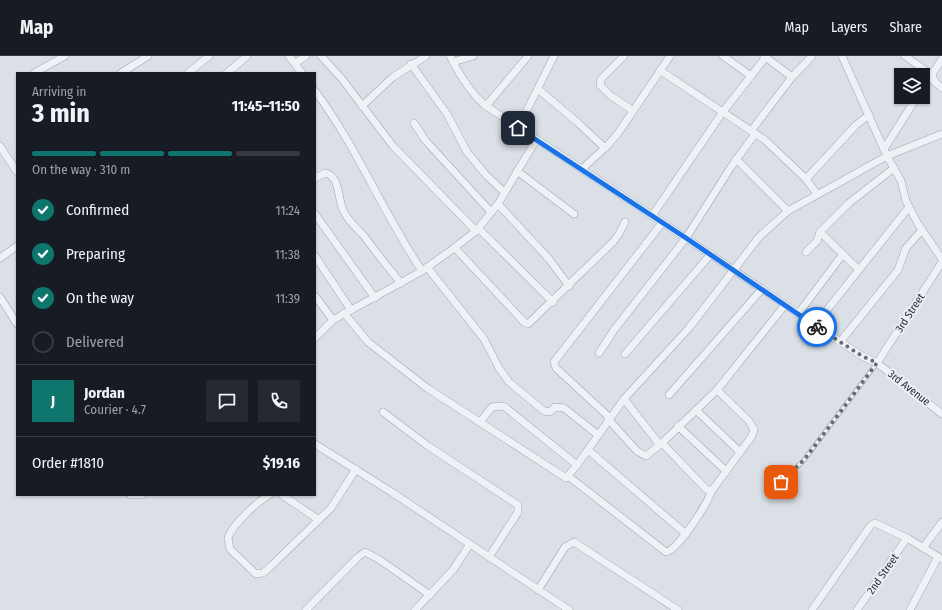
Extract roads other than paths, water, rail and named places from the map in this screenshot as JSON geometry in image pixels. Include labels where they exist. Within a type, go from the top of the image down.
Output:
[{"type":"street","points":[[36,72],[65,56]]},
{"type":"street","points":[[124,72],[148,56]]},
{"type":"street","points":[[189,72],[209,56]]},
{"type":"street","points":[[228,72],[247,56]]},
{"type":"street","points":[[289,56],[301,72]]},
{"type":"street","points":[[295,63],[306,56]]},
{"type":"street","points":[[321,56],[342,79],[393,146],[553,302]]},
{"type":"street","points":[[362,106],[393,76],[426,56]]},
{"type":"street","points":[[451,59],[473,56]]},
{"type":"street","points":[[486,106],[528,56]]},
{"type":"street","points":[[518,128],[554,56]]},
{"type":"street","points":[[624,56],[601,79],[600,85],[611,96],[632,110]]},
{"type":"street","points":[[582,169],[605,148],[619,132],[632,110],[661,71],[670,56]]},
{"type":"street","points":[[723,56],[751,76]]},
{"type":"street","points":[[599,353],[614,330],[686,238],[753,132],[792,77],[812,56]]},
{"type":"street","points":[[842,56],[887,156],[901,181],[909,207],[942,260]]},
{"type":"street","points":[[905,56],[932,75],[935,82],[942,88]]},
{"type":"street","points":[[652,216],[722,113],[764,57],[792,77]]},
{"type":"street","name":"3rd Avenue","points":[[451,59],[465,83],[478,100],[486,106],[711,254],[840,342],[877,363],[942,414]]},
{"type":"street","points":[[930,78],[942,59]]},
{"type":"street","points":[[411,64],[447,114],[467,152],[486,175],[504,192]]},
{"type":"street","points":[[661,71],[722,113],[765,140],[806,179],[817,194]]},
{"type":"street","points":[[538,90],[577,122],[605,148]]},
{"type":"street","points":[[316,91],[336,120],[405,245],[484,339],[498,368],[509,382],[544,412],[550,412],[555,407],[564,408],[598,435]]},
{"type":"street","points":[[884,149],[913,104]]},
{"type":"street","points":[[806,179],[856,125],[870,116]]},
{"type":"street","points":[[414,123],[425,140],[491,212]]},
{"type":"street","points":[[344,314],[368,342],[427,388],[564,478],[568,476],[577,465],[624,398],[689,328],[759,237],[788,211],[817,194],[887,156],[942,134]]},
{"type":"street","points":[[316,335],[333,320],[425,269],[455,248],[477,229],[498,204],[536,140]]},
{"type":"street","points":[[0,146],[16,170]]},
{"type":"street","points":[[736,159],[788,211]]},
{"type":"street","points":[[806,252],[817,242],[820,232],[850,202],[894,168]]},
{"type":"street","points":[[517,171],[574,214]]},
{"type":"street","points":[[316,178],[325,173],[332,175],[336,180],[338,201],[343,212],[352,225],[363,235],[401,283]]},
{"type":"street","points":[[498,204],[549,259],[569,286]]},
{"type":"street","points":[[815,325],[858,269],[909,207]]},
{"type":"street","points":[[316,215],[375,298]]},
{"type":"street","points":[[455,248],[527,324],[553,302],[612,242],[619,234],[625,222]]},
{"type":"street","points":[[662,223],[554,362],[556,368],[609,418],[644,456],[650,454],[717,390],[785,305]]},
{"type":"street","points":[[840,342],[898,270],[906,248],[922,230]]},
{"type":"street","points":[[820,232],[858,269]]},
{"type":"street","points":[[0,258],[16,247]]},
{"type":"street","points":[[625,354],[711,254]]},
{"type":"street","points":[[798,314],[843,254]]},
{"type":"street","points":[[316,258],[351,310]]},
{"type":"street","name":"3rd Street","points":[[877,363],[942,260]]},
{"type":"street","points":[[669,395],[762,289]]},
{"type":"street","points":[[0,297],[16,321]]},
{"type":"street","points":[[316,297],[333,320]]},
{"type":"street","points":[[568,476],[663,551],[670,551],[686,534],[708,500],[711,491],[752,436],[754,426],[717,390]]},
{"type":"street","points":[[624,398],[661,444],[699,482],[711,491]]},
{"type":"street","points":[[480,422],[492,407],[505,407],[577,465]]},
{"type":"street","points":[[696,410],[740,452]]},
{"type":"street","points":[[383,412],[428,446],[518,505],[518,512],[489,557]]},
{"type":"street","points":[[678,426],[726,471]]},
{"type":"street","points":[[316,445],[569,610]]},
{"type":"street","points":[[588,450],[686,534]]},
{"type":"street","points":[[268,496],[254,506],[237,524],[228,538],[230,549],[254,573],[263,573],[331,508],[356,470]]},
{"type":"street","points":[[283,496],[319,520]]},
{"type":"street","points":[[923,548],[942,522]]},
{"type":"street","points":[[812,610],[873,524],[880,524],[940,558],[910,610]]},
{"type":"street","name":"2nd Street","points":[[857,610],[907,538]]},
{"type":"street","points":[[538,590],[565,547],[574,542],[678,610]]},
{"type":"street","points":[[415,610],[453,570],[470,544]]},
{"type":"street","points":[[306,610],[358,557],[366,552],[430,595]]},
{"type":"lane","points":[[781,482],[804,460],[877,363]]}]
